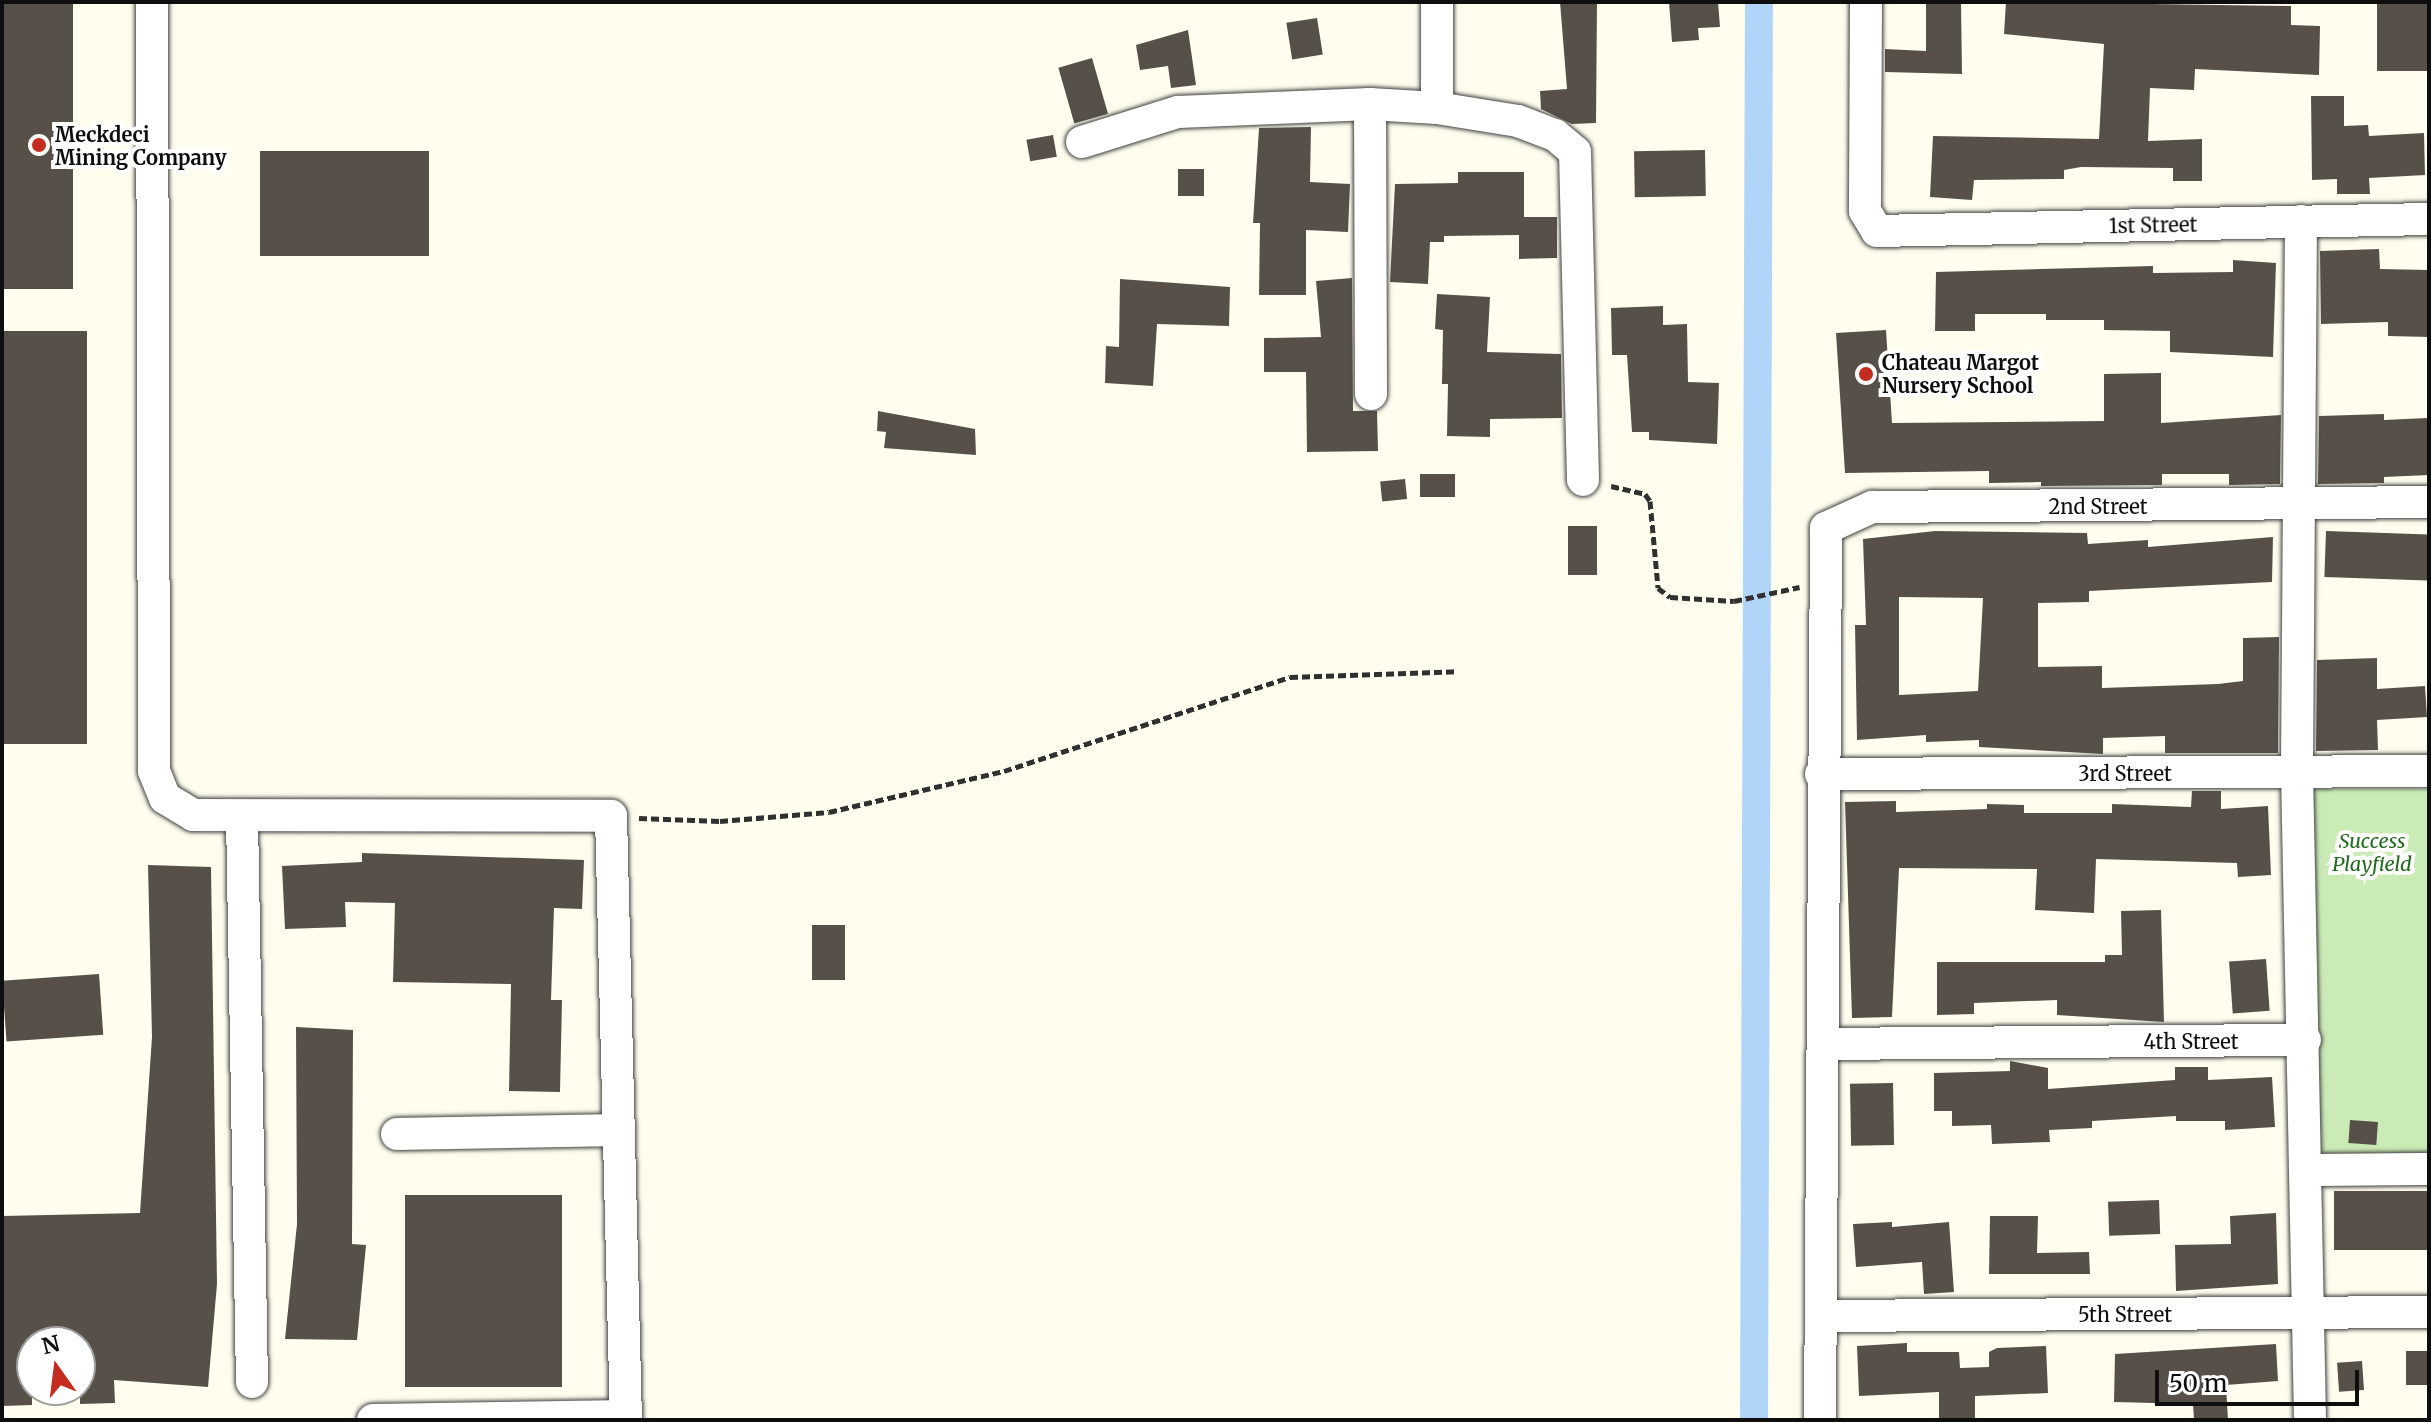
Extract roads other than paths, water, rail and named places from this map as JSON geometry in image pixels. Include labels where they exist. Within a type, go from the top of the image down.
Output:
[{"type":"street","points":[[152,2],[154,771],[165,798],[193,815],[611,816],[626,1418],[373,1420]]},
{"type":"street","points":[[1437,2],[1437,108]]},
{"type":"street","name":"1st Street","points":[[1866,2],[1865,211],[1877,231],[2429,219]]},
{"type":"street","points":[[1370,104],[1371,394]]},
{"type":"street","points":[[1082,142],[1178,112],[1370,104],[1437,108],[1518,121],[1555,135],[1575,152],[1583,480]]},
{"type":"street","points":[[2301,221],[2297,772],[2305,1040],[2310,1420]]},
{"type":"street","name":"2nd Street","points":[[1821,774],[1826,528],[1872,507],[2297,506],[2429,502]]},
{"type":"street","name":"3rd Street","points":[[1821,774],[2429,771]]},
{"type":"street","points":[[1820,1420],[1824,1044],[1821,774]]},
{"type":"street","points":[[242,816],[252,1382]]},
{"type":"street","name":"4th Street","points":[[1824,1044],[2305,1040]]},
{"type":"street","points":[[397,1134],[619,1130]]},
{"type":"street","points":[[2306,1170],[2429,1169]]},
{"type":"street","name":"5th Street","points":[[1822,1316],[2429,1312]]},
{"type":"waterway","points":[[1754,1420],[1759,2]]},
{"type":"place","name":"Meckdeci Mining Company","points":[[39,145]]},
{"type":"place","name":"Chateau Margot Nursery School","points":[[1866,374]]},
{"type":"park label","name":"Success Playfield","points":[[2372,852]]}]
